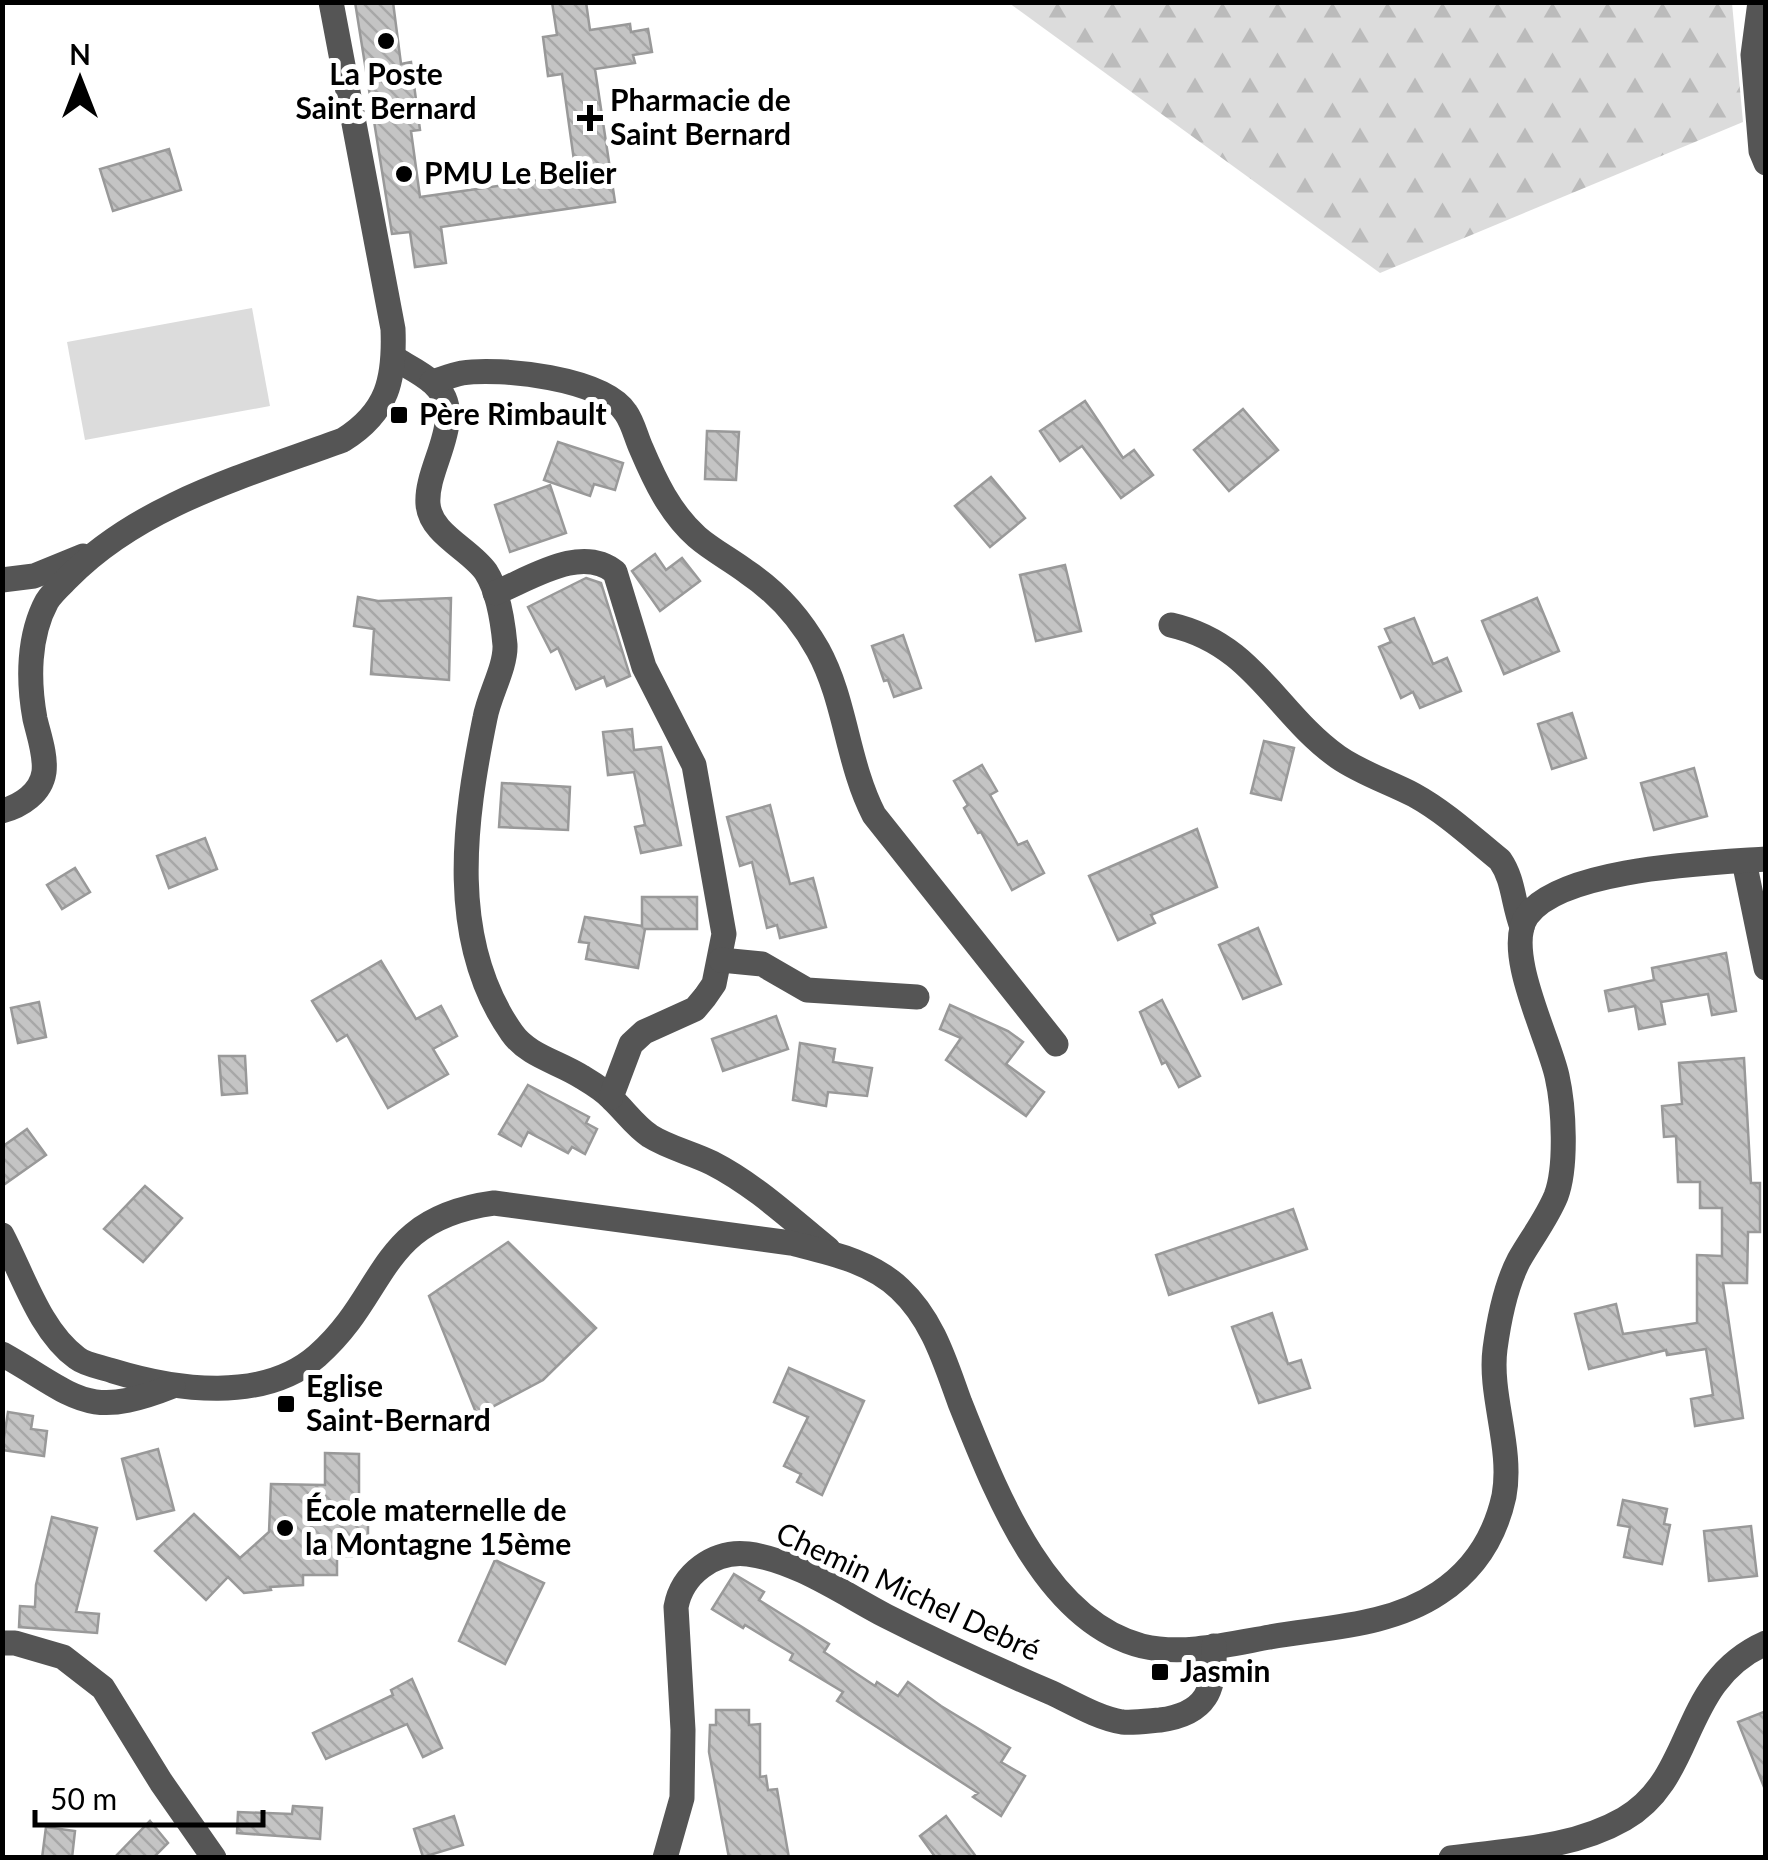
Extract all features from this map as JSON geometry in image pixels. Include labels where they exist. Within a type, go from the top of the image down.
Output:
[{"type":"street","points":[[2,580],[34,576],[94,551],[206,491],[344,440],[364,428],[378,412],[389,386],[394,358],[393,329],[332,2]]},
{"type":"street","points":[[1760,2],[1753,55],[1761,151],[1766,163]]},
{"type":"street","points":[[394,358],[432,382],[443,395],[448,420],[431,478],[431,517],[480,566],[495,593],[505,648],[488,701],[469,798],[468,927],[472,947],[513,1035],[525,1047],[611,1097],[646,1134],[712,1163],[766,1197],[834,1254]]},
{"type":"street","points":[[432,382],[462,373],[506,372],[586,386],[614,400],[626,412],[654,480],[673,510],[698,538],[773,591],[791,610],[819,652],[836,698],[855,774],[874,815],[1056,1044]]},
{"type":"street","points":[[2,811],[18,807],[39,787],[44,772],[30,650],[48,599],[94,551]]},
{"type":"street","points":[[495,593],[582,560],[606,565],[615,572],[644,667],[694,765],[718,884],[724,934],[721,960],[714,984],[694,1009],[644,1032],[631,1044],[611,1097]]},
{"type":"street","points":[[2,1235],[50,1330],[78,1360],[173,1386],[204,1388],[250,1385],[287,1374],[314,1359],[336,1338],[393,1252],[418,1228],[468,1206],[494,1203],[791,1243],[871,1267],[900,1290],[930,1326],[1000,1503],[1051,1583],[1091,1622],[1142,1646],[1194,1649],[1389,1618],[1440,1593],[1485,1551],[1504,1494],[1504,1435],[1494,1356],[1502,1308],[1516,1266],[1557,1194],[1563,1136],[1558,1077],[1522,963],[1522,927],[1510,874],[1500,860],[1417,797],[1340,758],[1317,740],[1258,674],[1231,652],[1203,636],[1171,625]]},
{"type":"street","points":[[1522,927],[1528,914],[1542,903],[1600,879],[1655,868],[1754,860],[1766,968]]},
{"type":"street","points":[[721,960],[762,964],[807,990],[917,997]]},
{"type":"street","points":[[2,1354],[82,1400],[105,1405],[133,1402],[173,1386]]},
{"type":"street","name":"Chemin Michel Debré","points":[[665,1858],[682,1798],[683,1730],[676,1607],[679,1590],[700,1567],[716,1558],[749,1554],[789,1566],[950,1649],[1121,1722],[1172,1718],[1194,1711],[1209,1694],[1214,1646]]},
{"type":"street","points":[[2,1643],[63,1657],[103,1688],[214,1858]]},
{"type":"street","points":[[1451,1858],[1552,1844],[1593,1834],[1627,1818],[1677,1761],[1698,1708],[1719,1675],[1766,1643]]},
{"type":"green space","points":[[1009,3],[1732,3],[1743,122],[1380,273]]},
{"type":"green space","points":[[252,308],[270,406],[85,440],[67,342]]},
{"type":"building","points":[[355,2],[393,2],[401,64],[411,62],[420,130],[411,131],[420,197],[576,175],[562,74],[548,76],[543,37],[557,35],[552,2],[586,2],[590,30],[630,24],[631,32],[648,29],[652,52],[633,55],[635,63],[595,69],[615,202],[441,227],[446,263],[415,267],[410,232],[392,234]]},
{"type":"building","points":[[169,149],[181,190],[113,211],[100,169]]},
{"type":"building","points":[[1085,401],[1123,458],[1134,450],[1153,475],[1121,498],[1082,446],[1060,461],[1040,431]]},
{"type":"building","points":[[1243,409],[1278,450],[1229,491],[1194,450]]},
{"type":"building","points":[[707,431],[739,432],[736,480],[705,479]]},
{"type":"building","points":[[558,442],[623,463],[615,490],[594,484],[590,496],[544,480]]},
{"type":"building","points":[[991,477],[1025,518],[990,547],[955,506]]},
{"type":"building","points":[[550,485],[566,533],[510,552],[495,505]]},
{"type":"building","points":[[655,554],[666,570],[682,558],[700,581],[660,611],[632,571]]},
{"type":"building","points":[[1065,565],[1081,631],[1036,641],[1020,575]]},
{"type":"building","points":[[586,578],[601,583],[630,676],[607,686],[604,677],[576,689],[558,648],[551,652],[528,607]]},
{"type":"building","points":[[358,597],[378,601],[451,598],[449,680],[371,674],[374,629],[354,626]]},
{"type":"building","points":[[1537,598],[1559,651],[1504,674],[1482,621]]},
{"type":"building","points":[[1414,618],[1433,664],[1447,658],[1461,691],[1420,708],[1413,692],[1401,698],[1379,647],[1391,642],[1385,629]]},
{"type":"building","points":[[903,635],[921,688],[894,697],[872,646]]},
{"type":"building","points":[[1572,713],[1586,758],[1552,769],[1538,724]]},
{"type":"building","points":[[632,729],[634,750],[661,747],[681,845],[641,853],[635,827],[645,825],[634,772],[608,775],[603,732]]},
{"type":"building","points":[[1264,741],[1294,748],[1281,800],[1251,793]]},
{"type":"building","points":[[982,765],[997,791],[990,795],[1018,845],[1027,841],[1044,873],[1012,890],[964,808],[968,805],[954,781]]},
{"type":"building","points":[[1694,768],[1707,816],[1654,830],[1641,783]]},
{"type":"building","points":[[502,783],[570,787],[568,830],[499,827]]},
{"type":"building","points":[[770,805],[790,884],[813,878],[826,927],[780,938],[777,925],[767,928],[752,862],[740,866],[727,817]]},
{"type":"building","points":[[1197,829],[1217,887],[1151,915],[1155,923],[1118,940],[1089,876]]},
{"type":"building","points":[[205,838],[217,869],[169,888],[157,856]]},
{"type":"building","points":[[75,868],[90,892],[62,909],[47,885]]},
{"type":"building","points":[[642,897],[697,897],[697,929],[645,929],[638,968],[586,959],[589,943],[579,942],[585,917],[642,926]]},
{"type":"building","points":[[1258,928],[1281,984],[1243,999],[1219,945]]},
{"type":"building","points":[[1726,953],[1736,1011],[1712,1015],[1708,994],[1661,1002],[1665,1024],[1639,1029],[1635,1006],[1609,1011],[1605,991],[1654,980],[1652,968]]},
{"type":"building","points":[[381,961],[416,1019],[441,1006],[457,1036],[433,1049],[448,1074],[388,1108],[347,1035],[337,1041],[312,1001]]},
{"type":"building","points":[[1162,1000],[1200,1076],[1179,1087],[1166,1062],[1162,1064],[1140,1012]]},
{"type":"building","points":[[39,1002],[46,1037],[18,1043],[11,1008]]},
{"type":"building","points":[[950,1005],[1008,1031],[1023,1042],[1006,1064],[1044,1092],[1026,1116],[946,1060],[961,1038],[940,1029]]},
{"type":"building","points":[[776,1016],[788,1049],[723,1071],[712,1039]]},
{"type":"building","points":[[800,1043],[835,1049],[833,1062],[872,1068],[867,1096],[828,1092],[826,1106],[793,1100]]},
{"type":"building","points":[[219,1056],[245,1056],[247,1093],[222,1095]]},
{"type":"building","points":[[1744,1058],[1751,1183],[1760,1183],[1760,1232],[1748,1232],[1747,1283],[1723,1283],[1743,1418],[1695,1426],[1691,1399],[1713,1395],[1706,1349],[1667,1355],[1666,1350],[1589,1369],[1575,1314],[1616,1304],[1623,1334],[1697,1323],[1697,1255],[1722,1256],[1722,1208],[1700,1208],[1700,1182],[1678,1182],[1676,1136],[1664,1137],[1662,1106],[1682,1104],[1679,1063]]},
{"type":"building","points":[[528,1085],[589,1117],[586,1123],[597,1129],[585,1154],[572,1147],[568,1153],[528,1132],[521,1146],[499,1134]]},
{"type":"building","points":[[27,1129],[46,1155],[2,1186],[2,1147]]},
{"type":"building","points":[[145,1186],[182,1218],[143,1262],[104,1229]]},
{"type":"building","points":[[1293,1209],[1307,1249],[1169,1295],[1156,1255]]},
{"type":"building","points":[[508,1242],[596,1328],[543,1380],[477,1415],[429,1296]]},
{"type":"building","points":[[1272,1313],[1288,1364],[1301,1360],[1310,1388],[1259,1403],[1232,1327]]},
{"type":"building","points":[[789,1368],[864,1401],[822,1495],[797,1482],[801,1474],[784,1466],[808,1417],[774,1402]]},
{"type":"building","points":[[8,1412],[33,1416],[31,1429],[47,1431],[44,1456],[2,1450]]},
{"type":"building","points":[[158,1449],[174,1510],[137,1519],[122,1459]]},
{"type":"building","points":[[325,1453],[359,1454],[359,1506],[368,1506],[368,1556],[337,1556],[337,1575],[303,1575],[303,1585],[244,1593],[228,1577],[206,1600],[155,1551],[194,1514],[240,1558],[269,1532],[271,1484],[325,1485]]},
{"type":"building","points":[[1623,1500],[1667,1509],[1664,1524],[1670,1525],[1662,1564],[1624,1557],[1630,1527],[1618,1525]]},
{"type":"building","points":[[52,1517],[97,1528],[76,1612],[99,1614],[97,1633],[19,1627],[20,1606],[35,1607],[36,1585]]},
{"type":"building","points":[[1751,1526],[1757,1576],[1709,1581],[1704,1531]]},
{"type":"building","points":[[495,1560],[544,1583],[505,1664],[459,1641]]},
{"type":"building","points":[[734,1574],[764,1592],[759,1600],[829,1644],[824,1652],[875,1686],[877,1682],[898,1696],[908,1682],[1010,1748],[1001,1762],[1025,1776],[1001,1816],[973,1797],[978,1793],[837,1701],[843,1692],[790,1660],[793,1654],[712,1609]]},
{"type":"building","points":[[412,1679],[442,1748],[423,1757],[407,1724],[326,1759],[313,1733],[393,1695],[391,1690]]},
{"type":"building","points":[[716,1710],[749,1710],[749,1725],[760,1724],[760,1777],[766,1776],[768,1790],[777,1789],[789,1858],[729,1858],[709,1752],[710,1725],[716,1725]]},
{"type":"building","points":[[1766,1711],[1766,1787],[1764,1787],[1738,1722]]},
{"type":"building","points":[[293,1806],[322,1808],[320,1839],[237,1833],[238,1812],[292,1814]]},
{"type":"building","points":[[454,1816],[463,1845],[423,1857],[414,1829]]},
{"type":"building","points":[[946,1816],[977,1858],[936,1858],[920,1836]]},
{"type":"building","points":[[150,1821],[168,1843],[153,1858],[114,1858]]},
{"type":"building","points":[[46,1827],[75,1831],[72,1858],[42,1858]]},
{"type":"place","name":"La Poste Saint Bernard","points":[[386,41]]},
{"type":"place","name":"Pharmacie de Saint Bernard","points":[[590,118]]},
{"type":"place","name":"PMU Le Belier","points":[[404,174]]},
{"type":"place","name":"Père Rimbault","points":[[399,415]]},
{"type":"place","name":"Eglise Saint-Bernard","points":[[286,1404]]},
{"type":"place","name":"École maternelle de la Montagne 15ème","points":[[285,1528]]},
{"type":"place","name":"Jasmin","points":[[1160,1672]]}]
